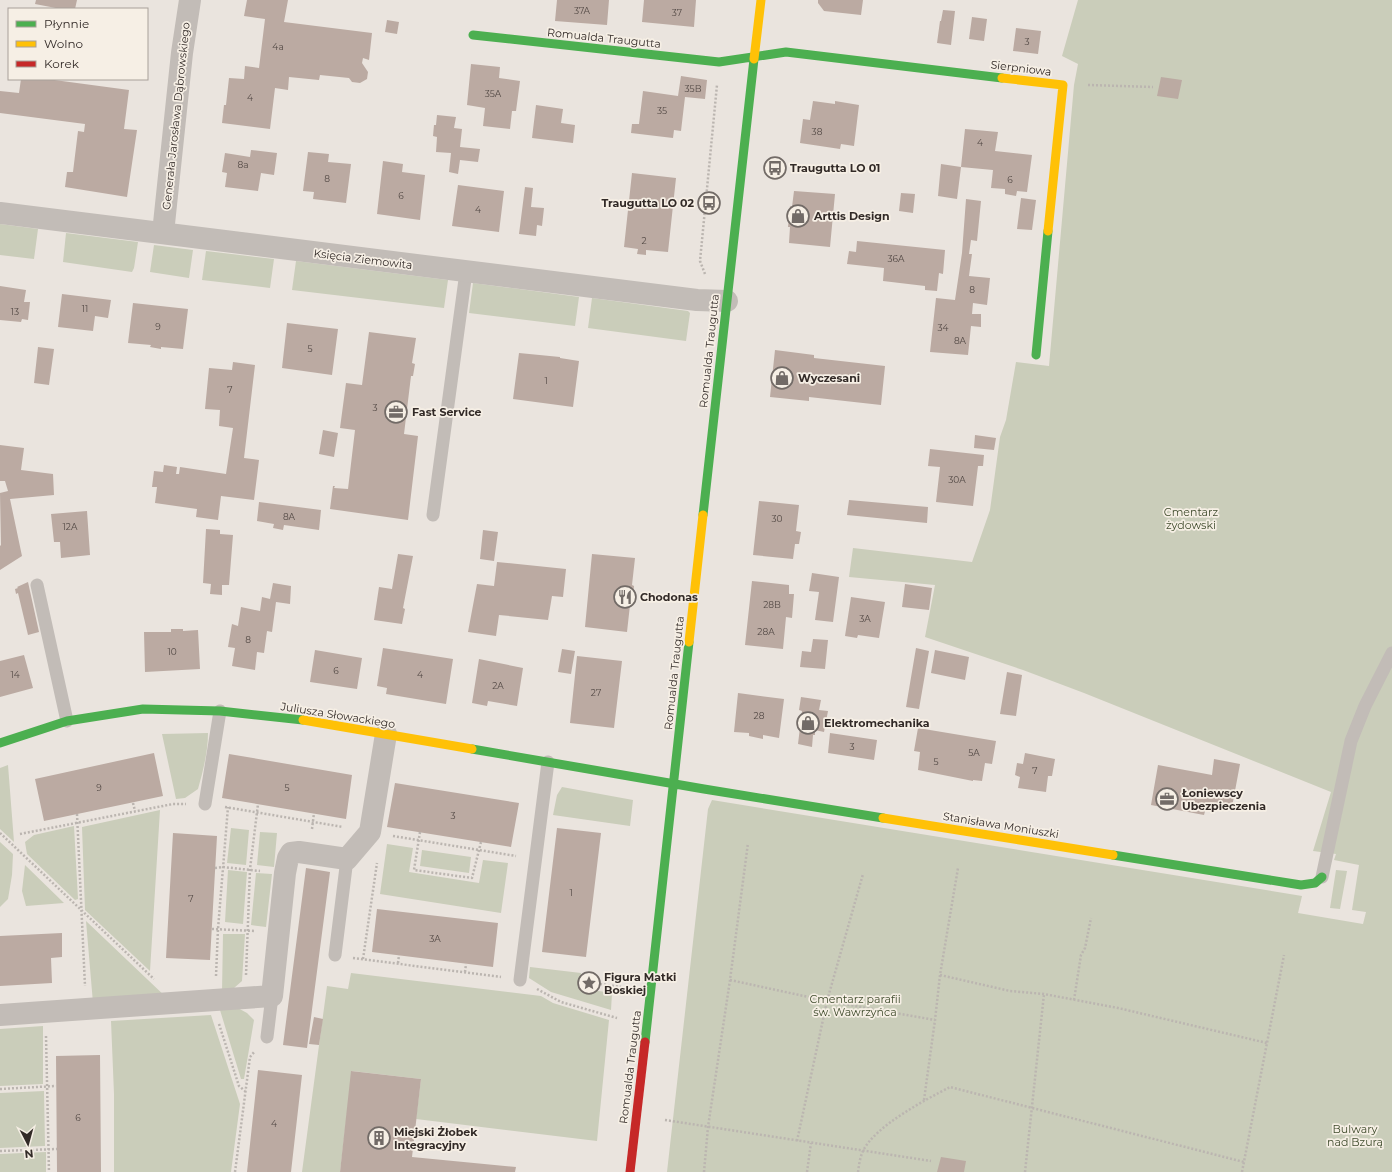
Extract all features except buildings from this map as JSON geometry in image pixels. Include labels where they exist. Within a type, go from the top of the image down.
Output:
[{"type":"street","name":"Generała Jarosława Dąbrowskiego","points":[[163,233],[182,53],[190,0]]},
{"type":"street","name":"Romualda Traugutta","points":[[630,1172],[761,0]]},
{"type":"street","name":"Romualda Traugutta","points":[[473,36],[719,62],[755,58]]},
{"type":"street","name":"Sierpniowa","points":[[755,58],[786,52],[1063,85],[1036,355]]},
{"type":"street","name":"Księcia Ziemowita","points":[[0,213],[697,300],[727,301]]},
{"type":"street","name":"Juliusza Słowackiego","points":[[0,744],[67,721],[143,709],[220,711],[303,720],[674,784]]},
{"type":"street","points":[[0,1015],[272,996],[288,858],[291,853],[299,852],[347,859],[370,832],[386,734]]},
{"type":"street","name":"Stanisława Moniuszki","points":[[674,784],[1301,885],[1315,883],[1322,877]]},
{"type":"lane","points":[[433,515],[466,272]]},
{"type":"lane","points":[[37,585],[67,721]]},
{"type":"lane","points":[[1322,877],[1351,740],[1365,706],[1392,653]]},
{"type":"lane","points":[[205,804],[220,711]]},
{"type":"lane","points":[[520,980],[548,762]]},
{"type":"lane","points":[[335,955],[347,859]]},
{"type":"lane","points":[[266,1038],[272,996]]},
{"type":"path","points":[[704,273],[700,261],[719,62]]},
{"type":"path","points":[[1082,85],[1153,87]]},
{"type":"path","points":[[133,802],[135,811]]},
{"type":"path","points":[[245,998],[250,869],[258,804]]},
{"type":"path","points":[[215,1000],[218,929],[228,807]]},
{"type":"path","points":[[77,814],[86,1009]]},
{"type":"path","points":[[370,832],[536,859]]},
{"type":"path","points":[[420,832],[414,870],[472,878],[478,849],[481,842]]},
{"type":"path","points":[[0,833],[174,998],[177,1003]]},
{"type":"path","points":[[704,1172],[708,1127],[730,980],[748,843]]},
{"type":"path","points":[[215,868],[223,867],[250,869],[285,874]]},
{"type":"path","points":[[924,1100],[940,975],[958,868]]},
{"type":"path","points":[[797,1141],[827,1001],[863,874]]},
{"type":"path","points":[[1074,1000],[1081,955],[1085,948],[1091,918]]},
{"type":"path","points":[[212,928],[279,932]]},
{"type":"path","points":[[335,955],[520,980],[561,1002],[617,1018]]},
{"type":"path","points":[[398,955],[398,963]]},
{"type":"path","points":[[1242,1172],[1284,955]]},
{"type":"path","points":[[465,972],[466,964]]},
{"type":"path","points":[[940,975],[1010,991],[1044,994],[1118,1008],[1268,1043]]},
{"type":"path","points":[[730,980],[827,1001],[935,1020]]},
{"type":"path","points":[[600,984],[621,987]]},
{"type":"path","points":[[1025,1172],[1044,994]]},
{"type":"path","points":[[46,1028],[49,1172]]},
{"type":"path","points":[[235,1172],[250,1058],[266,1038]]},
{"type":"path","points":[[0,1089],[56,1086]]},
{"type":"path","points":[[858,1172],[863,1151],[878,1131],[924,1100],[950,1087],[1244,1162]]},
{"type":"path","points":[[665,1120],[932,1161]]},
{"type":"path","points":[[807,1172],[811,1143]]},
{"type":"path","points":[[0,1151],[57,1149]]},
{"type":"green space","points":[[1078,0],[1392,0],[1392,1172],[667,1172],[708,809],[712,800],[1302,896],[1298,913],[1363,924],[1366,912],[1352,910],[1359,865],[1334,860],[1336,854],[1313,851],[1331,792],[1084,693],[1023,670],[925,637],[935,585],[849,577],[853,548],[972,562],[990,510],[1000,437],[1006,420],[1016,362],[1049,366],[1074,85],[1078,64],[1062,56]]},
{"type":"green space","points":[[0,224],[38,229],[34,259],[0,255]]},
{"type":"green space","points":[[66,233],[138,242],[132,272],[63,262]]},
{"type":"green space","points":[[154,245],[193,250],[189,278],[150,272]]},
{"type":"green space","points":[[206,251],[274,259],[270,288],[202,280]]},
{"type":"green space","points":[[296,261],[448,280],[444,308],[292,290]]},
{"type":"green space","points":[[473,283],[579,297],[575,326],[469,313]]},
{"type":"green space","points":[[592,298],[688,311],[690,313],[686,341],[588,328]]},
{"type":"green space","points":[[208,733],[206,754],[198,789],[185,798],[176,799],[162,734]]},
{"type":"green space","points":[[8,765],[14,842],[0,829],[0,768]]},
{"type":"green space","points":[[562,787],[633,800],[630,826],[553,815],[557,795]]},
{"type":"green space","points":[[160,810],[150,971],[85,910],[82,827]]},
{"type":"green space","points":[[74,826],[78,899],[75,900],[27,854],[25,842],[34,835]]},
{"type":"green space","points":[[231,828],[249,830],[246,865],[227,863]]},
{"type":"green space","points":[[260,832],[277,833],[274,867],[257,865]]},
{"type":"green space","points":[[0,842],[13,854],[12,875],[8,899],[0,907]]},
{"type":"green space","points":[[387,844],[413,848],[409,872],[479,883],[483,860],[508,863],[501,913],[380,894]]},
{"type":"green space","points":[[422,850],[471,857],[469,873],[420,866]]},
{"type":"green space","points":[[25,865],[64,903],[26,906],[22,891]]},
{"type":"green space","points":[[228,870],[247,872],[243,924],[225,922]]},
{"type":"green space","points":[[1336,870],[1347,871],[1340,909],[1330,908]]},
{"type":"green space","points":[[256,873],[272,874],[266,927],[251,925]]},
{"type":"green space","points":[[86,921],[168,999],[93,1003]]},
{"type":"green space","points":[[223,934],[245,934],[242,981],[234,988],[222,992]]},
{"type":"green space","points":[[530,967],[581,973],[579,988],[612,993],[611,1010],[551,992],[529,978]]},
{"type":"green space","points":[[351,973],[541,996],[553,1003],[609,1020],[597,1141],[416,1119],[421,1079],[352,1071],[340,1172],[302,1172],[327,986],[348,989]]},
{"type":"green space","points":[[236,1007],[247,1013],[254,1020],[244,1079],[241,1079],[220,1010]]},
{"type":"green space","points":[[211,1015],[240,1104],[231,1172],[114,1172],[114,1094],[111,1021]]},
{"type":"green space","points":[[43,1026],[43,1084],[0,1086],[0,1029]]},
{"type":"green space","points":[[44,1091],[45,1146],[0,1148],[0,1093]]},
{"type":"green space","points":[[46,1152],[46,1172],[0,1172],[0,1154]]},
{"type":"traffic: fast","points":[[473,35],[719,62],[786,52],[1002,78]]},
{"type":"traffic: fast","points":[[703,515],[754,59]]},
{"type":"traffic: fast","points":[[1036,355],[1048,231]]},
{"type":"traffic: fast","points":[[645,1042],[689,642]]},
{"type":"traffic: fast","points":[[0,743],[67,721],[143,709],[220,711],[303,720]]},
{"type":"traffic: fast","points":[[472,749],[883,818]]},
{"type":"traffic: fast","points":[[1113,855],[1301,885],[1315,883],[1322,877]]},
{"type":"traffic: slow","points":[[754,59],[761,0]]},
{"type":"traffic: slow","points":[[1002,78],[1063,85],[1048,231]]},
{"type":"traffic: slow","points":[[689,642],[703,515]]},
{"type":"traffic: slow","points":[[303,720],[472,749]]},
{"type":"traffic: slow","points":[[883,818],[1113,855]]},
{"type":"traffic: jam","points":[[630,1172],[645,1042]]},
{"type":"place","name":"Traugutta LO 01","points":[[775,168]]},
{"type":"place","name":"Traugutta LO 02","points":[[709,203]]},
{"type":"place","name":"Arttis Design","points":[[798,216]]},
{"type":"place","name":"Wyczesani","points":[[782,378]]},
{"type":"place","name":"Fast Service","points":[[396,412]]},
{"type":"place","name":"Chodonas","points":[[625,597]]},
{"type":"place","name":"Elektromechanika","points":[[808,723]]},
{"type":"place","name":"Łoniewscy Ubezpieczenia","points":[[1167,799]]},
{"type":"place","name":"Figura Matki Boskiej","points":[[589,983]]},
{"type":"place","name":"Miejski Żłobek Integracyjny","points":[[379,1138]]},
{"type":"park label","name":"Cmentarz żydowski","points":[[1191,518]]},
{"type":"park label","name":"Cmentarz parafii św. Wawrzyńca","points":[[855,1005]]},
{"type":"park label","name":"Bulwary nad Bzurą","points":[[1355,1135]]}]
